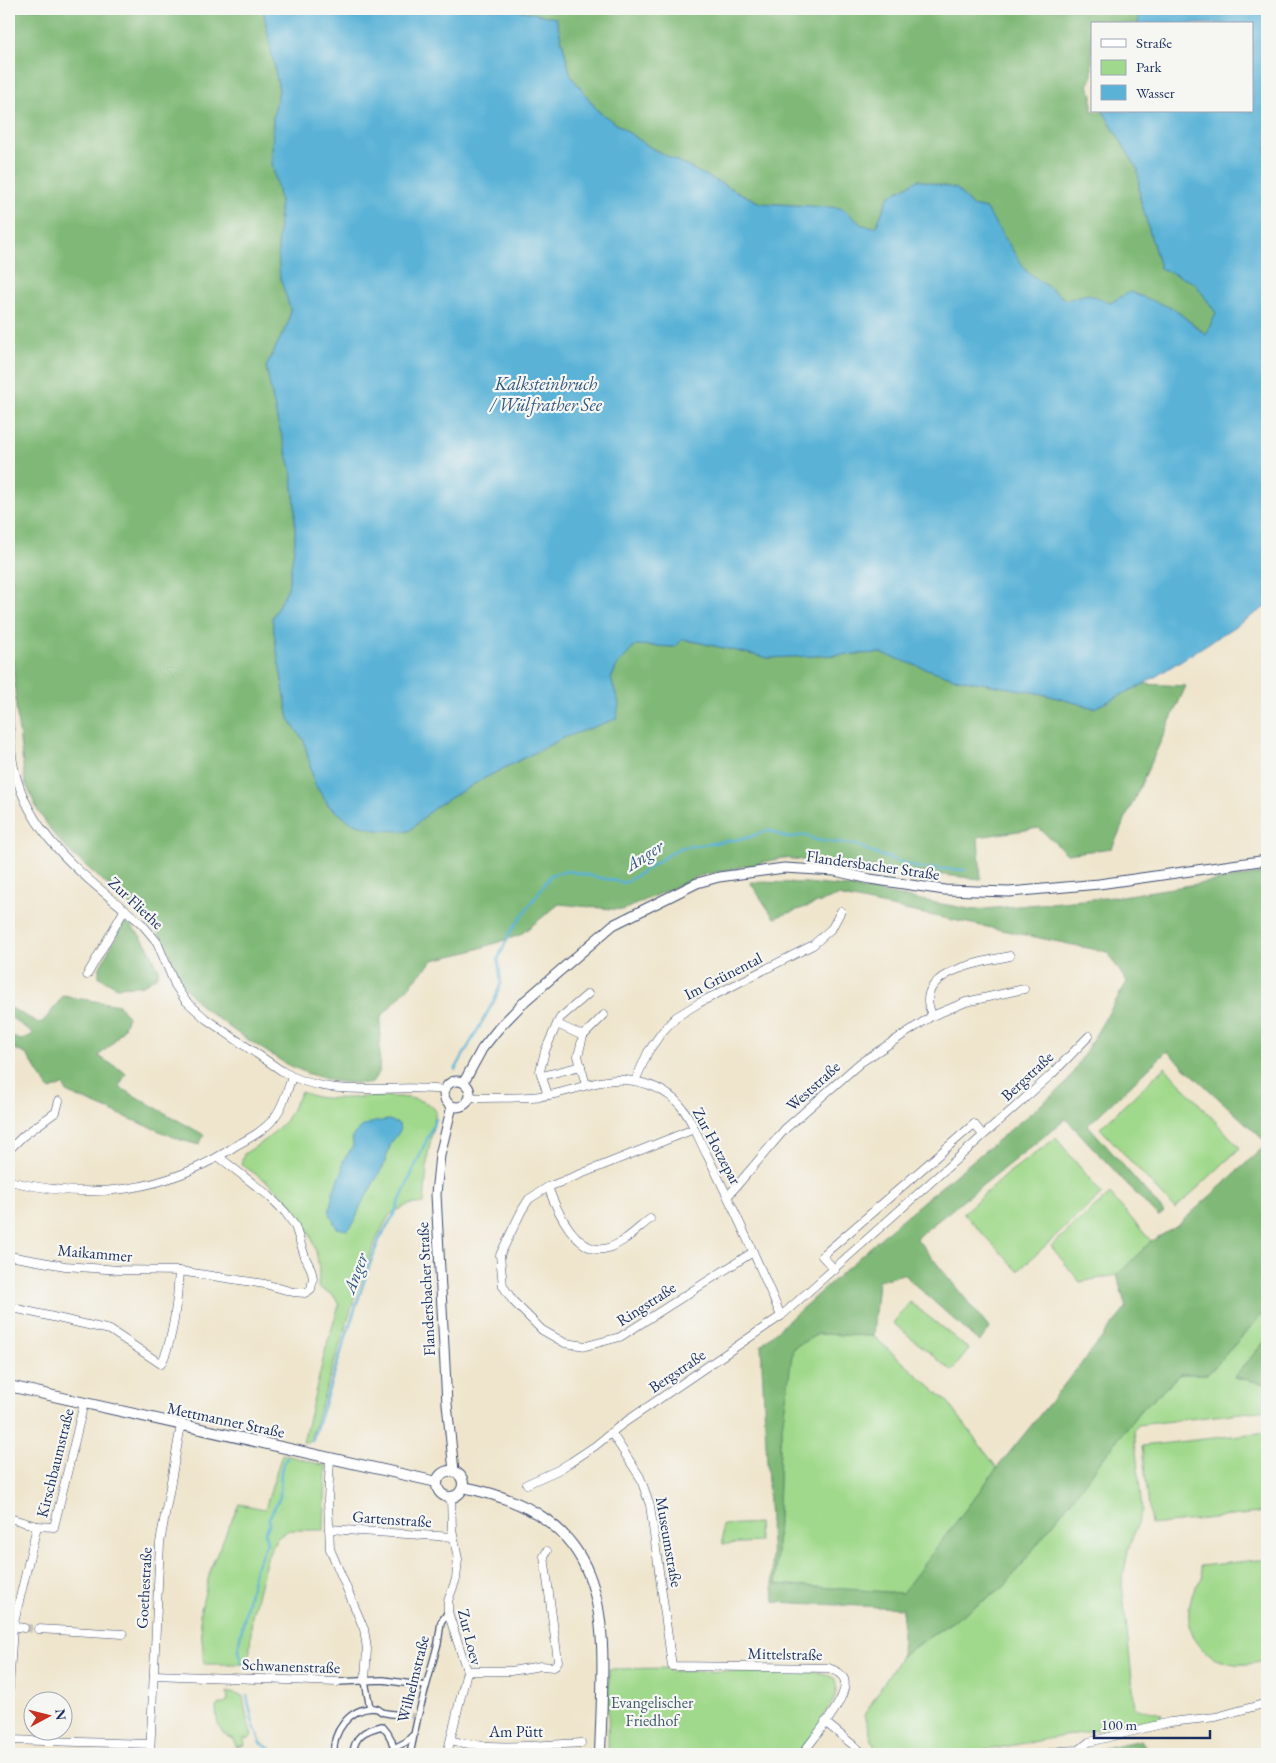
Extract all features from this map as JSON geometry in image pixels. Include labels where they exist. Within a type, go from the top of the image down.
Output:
[{"type":"main road","name":"Mettmanner Straße","points":[[9,1386],[438,1482]]},
{"type":"main road","points":[[449,1471],[454,1472],[462,1478],[463,1487],[459,1493],[451,1497],[445,1496],[439,1491],[438,1482],[442,1474],[449,1471]]},
{"type":"main road","points":[[463,1487],[503,1497],[533,1510],[556,1528],[571,1543],[583,1560],[591,1578],[601,1622],[600,1754]]},
{"type":"street","name":"Zur Fliethe","points":[[9,712],[15,772],[19,787],[39,828],[60,853],[142,924],[157,942],[175,985],[185,1000],[206,1019],[292,1077],[317,1085],[340,1089],[402,1087],[444,1090]]},
{"type":"street","name":"Flandersbacher Straße","points":[[464,1082],[482,1049],[498,1029],[526,1000],[613,925],[697,883],[744,872],[784,868],[835,871],[870,879],[945,890],[1009,892],[1083,886],[1267,860]]},
{"type":"street","points":[[87,975],[125,909]]},
{"type":"street","name":"Im Grünental","points":[[635,1081],[651,1047],[676,1017],[693,1006],[812,945],[832,928],[841,912]]},
{"type":"street","points":[[932,1016],[928,1000],[932,986],[942,976],[962,968],[1010,956]]},
{"type":"street","name":"Weststraße","points":[[728,1196],[785,1129],[860,1062],[932,1016],[966,1002],[1024,989]]},
{"type":"street","points":[[548,1095],[540,1071],[545,1051],[560,1018],[588,994]]},
{"type":"street","points":[[586,1085],[578,1056],[583,1036],[604,1015]]},
{"type":"street","points":[[557,1024],[583,1036]]},
{"type":"street","name":"Bergstraße","points":[[526,1484],[571,1462],[595,1446],[611,1432],[781,1316],[835,1270],[1052,1074],[1089,1036]]},
{"type":"street","points":[[542,1076],[581,1066]]},
{"type":"street","points":[[9,1181],[59,1191],[105,1192],[150,1184],[184,1174],[219,1157],[272,1121],[280,1109],[292,1077]]},
{"type":"street","points":[[458,1080],[464,1082],[470,1090],[469,1100],[464,1106],[452,1106],[446,1101],[444,1090],[452,1082],[458,1080]]},
{"type":"street","name":"Zur Hotzepar","points":[[470,1096],[548,1095],[614,1080],[635,1081],[656,1087],[673,1099],[690,1118],[728,1196],[781,1316]]},
{"type":"street","points":[[9,1150],[23,1136],[56,1112],[59,1101]]},
{"type":"street","name":"Flandersbacher Straße","points":[[452,1106],[440,1155],[436,1194],[448,1422],[454,1472]]},
{"type":"street","points":[[835,1270],[822,1256],[974,1124],[983,1135]]},
{"type":"street","name":"Ringstraße","points":[[694,1129],[548,1187],[529,1199],[500,1255],[503,1286],[513,1301],[542,1330],[565,1343],[586,1346],[620,1337],[753,1252]]},
{"type":"street","name":"Maikammer","points":[[9,1256],[65,1266],[179,1271],[264,1284],[293,1292],[305,1293],[310,1289],[313,1278],[295,1226],[285,1212],[269,1196],[219,1157]]},
{"type":"street","points":[[548,1187],[553,1202],[566,1224],[579,1241],[595,1249],[608,1248],[627,1238],[650,1219]]},
{"type":"street","points":[[9,1307],[110,1330],[161,1364],[169,1342],[178,1290],[179,1271]]},
{"type":"street","name":"Kirschbaumstraße","points":[[9,1689],[11,1627],[37,1526],[54,1527],[84,1403]]},
{"type":"street","name":"Goethestraße","points":[[150,1754],[160,1543],[181,1425]]},
{"type":"street","name":"Museumstraße","points":[[611,1432],[640,1477],[650,1505],[661,1572],[672,1666]]},
{"type":"street","points":[[330,1459],[328,1501],[330,1549],[364,1629],[366,1649],[365,1681],[370,1708]]},
{"type":"street","name":"Zur Loev","points":[[448,1754],[466,1671],[448,1612],[448,1601],[456,1579],[458,1559],[453,1537],[451,1497]]},
{"type":"street","points":[[9,1518],[37,1526]]},
{"type":"street","name":"Gartenstraße","points":[[329,1529],[453,1537]]},
{"type":"street","points":[[466,1671],[510,1671],[527,1667],[554,1667],[556,1665],[557,1653],[544,1556],[547,1551]]},
{"type":"street","name":"Wilhelmstraße","points":[[410,1754],[416,1716],[438,1643],[441,1622],[448,1612]]},
{"type":"street","points":[[11,1627],[24,1628]]},
{"type":"street","points":[[38,1629],[123,1634]]},
{"type":"street","name":"Mittelstraße","points":[[672,1666],[828,1668],[839,1672],[844,1680],[845,1688],[836,1709],[825,1722]]},
{"type":"street","name":"Schwanenstraße","points":[[154,1675],[337,1682],[383,1680],[426,1686]]},
{"type":"street","points":[[1045,1754],[1060,1751],[1080,1752],[1089,1742],[1102,1738],[1170,1722],[1216,1717],[1267,1703]]},
{"type":"street","points":[[334,1754],[334,1740],[339,1729],[352,1714],[370,1708],[402,1715]]},
{"type":"street","points":[[802,1754],[825,1722],[864,1754]]},
{"type":"street","points":[[353,1754],[353,1746],[358,1736],[370,1728],[382,1726],[386,1730],[394,1751],[414,1735]]},
{"type":"street","points":[[9,1740],[150,1744]]},
{"type":"street","name":"Am Pütt","points":[[451,1740],[462,1744],[488,1745],[533,1746],[581,1743]]},
{"type":"green space","points":[[9,9],[263,9],[279,90],[273,118],[272,163],[280,200],[278,250],[280,278],[290,308],[289,321],[266,367],[277,419],[291,468],[295,505],[295,542],[288,588],[272,618],[289,719],[304,741],[315,785],[330,807],[351,822],[377,830],[409,831],[435,807],[481,780],[563,738],[588,728],[619,704],[611,679],[616,667],[636,645],[675,647],[683,639],[768,658],[880,653],[954,678],[1043,694],[1094,708],[1144,684],[1186,686],[1112,848],[1067,854],[1039,828],[978,837],[981,879],[783,858],[699,876],[623,910],[559,904],[520,935],[468,952],[433,960],[381,1017],[379,1072],[371,1084],[338,1082],[309,1074],[286,1064],[233,1030],[200,1005],[186,989],[178,975],[166,944],[155,927],[69,851],[55,836],[38,811],[25,782],[16,708],[13,661],[9,651]]},
{"type":"green space","points":[[513,9],[1140,9],[1138,22],[1091,22],[1091,80],[1088,86],[1091,92],[1091,112],[1104,112],[1138,170],[1140,198],[1160,268],[1195,283],[1216,313],[1207,335],[1174,309],[1110,303],[1088,294],[1066,300],[1026,271],[986,209],[972,206],[957,189],[918,180],[889,196],[876,227],[862,226],[842,208],[760,203],[651,148],[599,112],[571,76],[556,18]]},
{"type":"green space","points":[[1267,873],[1267,1143],[1167,1051],[1088,1125],[1164,1212],[1158,1217],[1066,1119],[916,1238],[990,1329],[979,1342],[903,1274],[878,1281],[873,1336],[818,1334],[793,1348],[780,1442],[776,1584],[902,1593],[997,1468],[1126,1308],[1117,1275],[1151,1241],[1176,1227],[1267,1144],[1267,1309],[1208,1374],[1181,1374],[1139,1412],[1004,1587],[901,1656],[903,1608],[774,1602],[761,1345],[903,1218],[1066,1084],[1127,982],[1107,952],[838,896],[774,918],[750,882],[807,883],[857,888],[974,910],[1115,897]]},
{"type":"green space","points":[[128,923],[147,945],[159,971],[156,977],[143,985],[117,987],[99,977],[99,969],[123,924]]},
{"type":"green space","points":[[63,996],[119,1005],[128,1017],[123,1029],[111,1045],[98,1056],[126,1073],[119,1087],[204,1135],[199,1145],[181,1140],[68,1093],[63,1085],[50,1090],[27,1055],[9,1046],[9,1036],[21,1040],[34,1034],[9,1016],[9,1007],[39,1023],[44,1021]]},
{"type":"green space","points":[[1165,1067],[1240,1148],[1175,1209],[1100,1128]]},
{"type":"green space","points":[[301,1092],[324,1098],[400,1097],[415,1099],[428,1104],[436,1111],[428,1154],[424,1203],[408,1205],[390,1214],[376,1240],[356,1294],[309,1443],[303,1442],[326,1348],[339,1305],[334,1296],[318,1287],[319,1275],[316,1250],[300,1215],[269,1183],[241,1164],[244,1154],[267,1139],[286,1120]]},
{"type":"green space","points":[[1056,1138],[1102,1194],[1018,1271],[963,1213],[1008,1173]]},
{"type":"green space","points":[[1110,1194],[1151,1241],[1117,1275],[1080,1282],[1051,1246]]},
{"type":"green space","points":[[910,1302],[969,1349],[952,1371],[893,1323]]},
{"type":"green space","points":[[1267,1309],[1267,1339],[1234,1377],[1267,1384],[1267,1410],[1138,1425],[1134,1430],[1142,1511],[1128,1550],[1122,1584],[1135,1708],[1162,1714],[1163,1718],[965,1754],[904,1754],[875,1749],[864,1715],[901,1656],[1004,1587],[1139,1412],[1181,1374],[1208,1374]]},
{"type":"green space","points":[[818,1334],[873,1336],[948,1402],[997,1468],[902,1594],[776,1584],[780,1442],[792,1348]]},
{"type":"green space","points":[[1267,1339],[1267,1384],[1234,1377]]},
{"type":"green space","points":[[1267,1432],[1267,1512],[1151,1525],[1142,1446]]},
{"type":"green space","points":[[282,1454],[326,1466],[324,1530],[288,1530],[276,1539],[267,1558],[252,1616],[249,1664],[204,1664],[200,1613],[211,1567],[239,1504],[265,1509]]},
{"type":"green space","points":[[758,1523],[759,1542],[723,1544],[722,1525]]},
{"type":"green space","points":[[1267,1559],[1267,1661],[1238,1664],[1215,1658],[1204,1650],[1196,1640],[1191,1629],[1190,1603],[1194,1590],[1202,1578],[1200,1566]]},
{"type":"green space","name":"Evangelischer Friedhof","points":[[666,1668],[670,1671],[815,1672],[826,1674],[835,1679],[836,1688],[833,1701],[821,1719],[820,1726],[798,1754],[608,1754],[609,1669]]},
{"type":"green space","points":[[227,1692],[243,1696],[252,1736],[249,1739],[244,1738],[245,1745],[236,1747],[234,1739],[224,1734],[219,1727],[216,1707],[228,1701]]},
{"type":"green space","points":[[1141,1740],[1151,1754],[1076,1754]]},
{"type":"water","name":"Kalksteinbruch / Wülfrather See","points":[[263,9],[513,9],[556,18],[571,76],[599,112],[651,148],[760,203],[842,208],[862,225],[876,227],[889,196],[918,180],[957,189],[972,206],[986,209],[1026,271],[1066,300],[1088,294],[1110,303],[1130,292],[1174,309],[1206,335],[1216,313],[1195,283],[1160,268],[1140,198],[1138,170],[1104,112],[1254,112],[1254,22],[1138,22],[1140,9],[1267,9],[1267,606],[1144,684],[1094,708],[1043,694],[954,678],[880,653],[768,658],[683,639],[675,647],[636,645],[616,667],[611,679],[619,704],[616,719],[563,738],[481,780],[435,807],[409,831],[377,830],[351,822],[330,807],[315,785],[304,741],[289,719],[272,618],[288,588],[295,542],[295,505],[291,468],[277,419],[266,367],[289,321],[290,308],[280,278],[278,250],[280,200],[272,163],[273,118],[279,90]]},
{"type":"water","points":[[389,1120],[399,1124],[400,1131],[391,1143],[384,1165],[360,1207],[354,1223],[348,1230],[337,1228],[329,1214],[333,1192],[342,1172],[343,1161],[353,1146],[352,1137],[368,1124]]},
{"type":"waterway","name":"Anger","points":[[455,1070],[495,999],[501,983],[498,959],[510,933],[551,875],[568,871],[625,883],[679,848],[747,838],[768,830],[788,838],[804,835],[816,840],[857,845],[873,853],[919,868],[965,870]]},
{"type":"waterway","name":"Anger","points":[[312,1441],[379,1240],[393,1216],[436,1119]]},
{"type":"waterway","name":"Anger","points":[[242,1664],[239,1642],[255,1569],[267,1543],[265,1533],[269,1525],[269,1518],[280,1497],[281,1472],[287,1458]]},
{"type":"waterway","name":"Anger","points":[[247,1696],[253,1724],[261,1743],[279,1754]]},
{"type":"tunnel","points":[[24,1628],[38,1629]]},
{"type":"tunnel","points":[[402,1715],[414,1716]]}]
